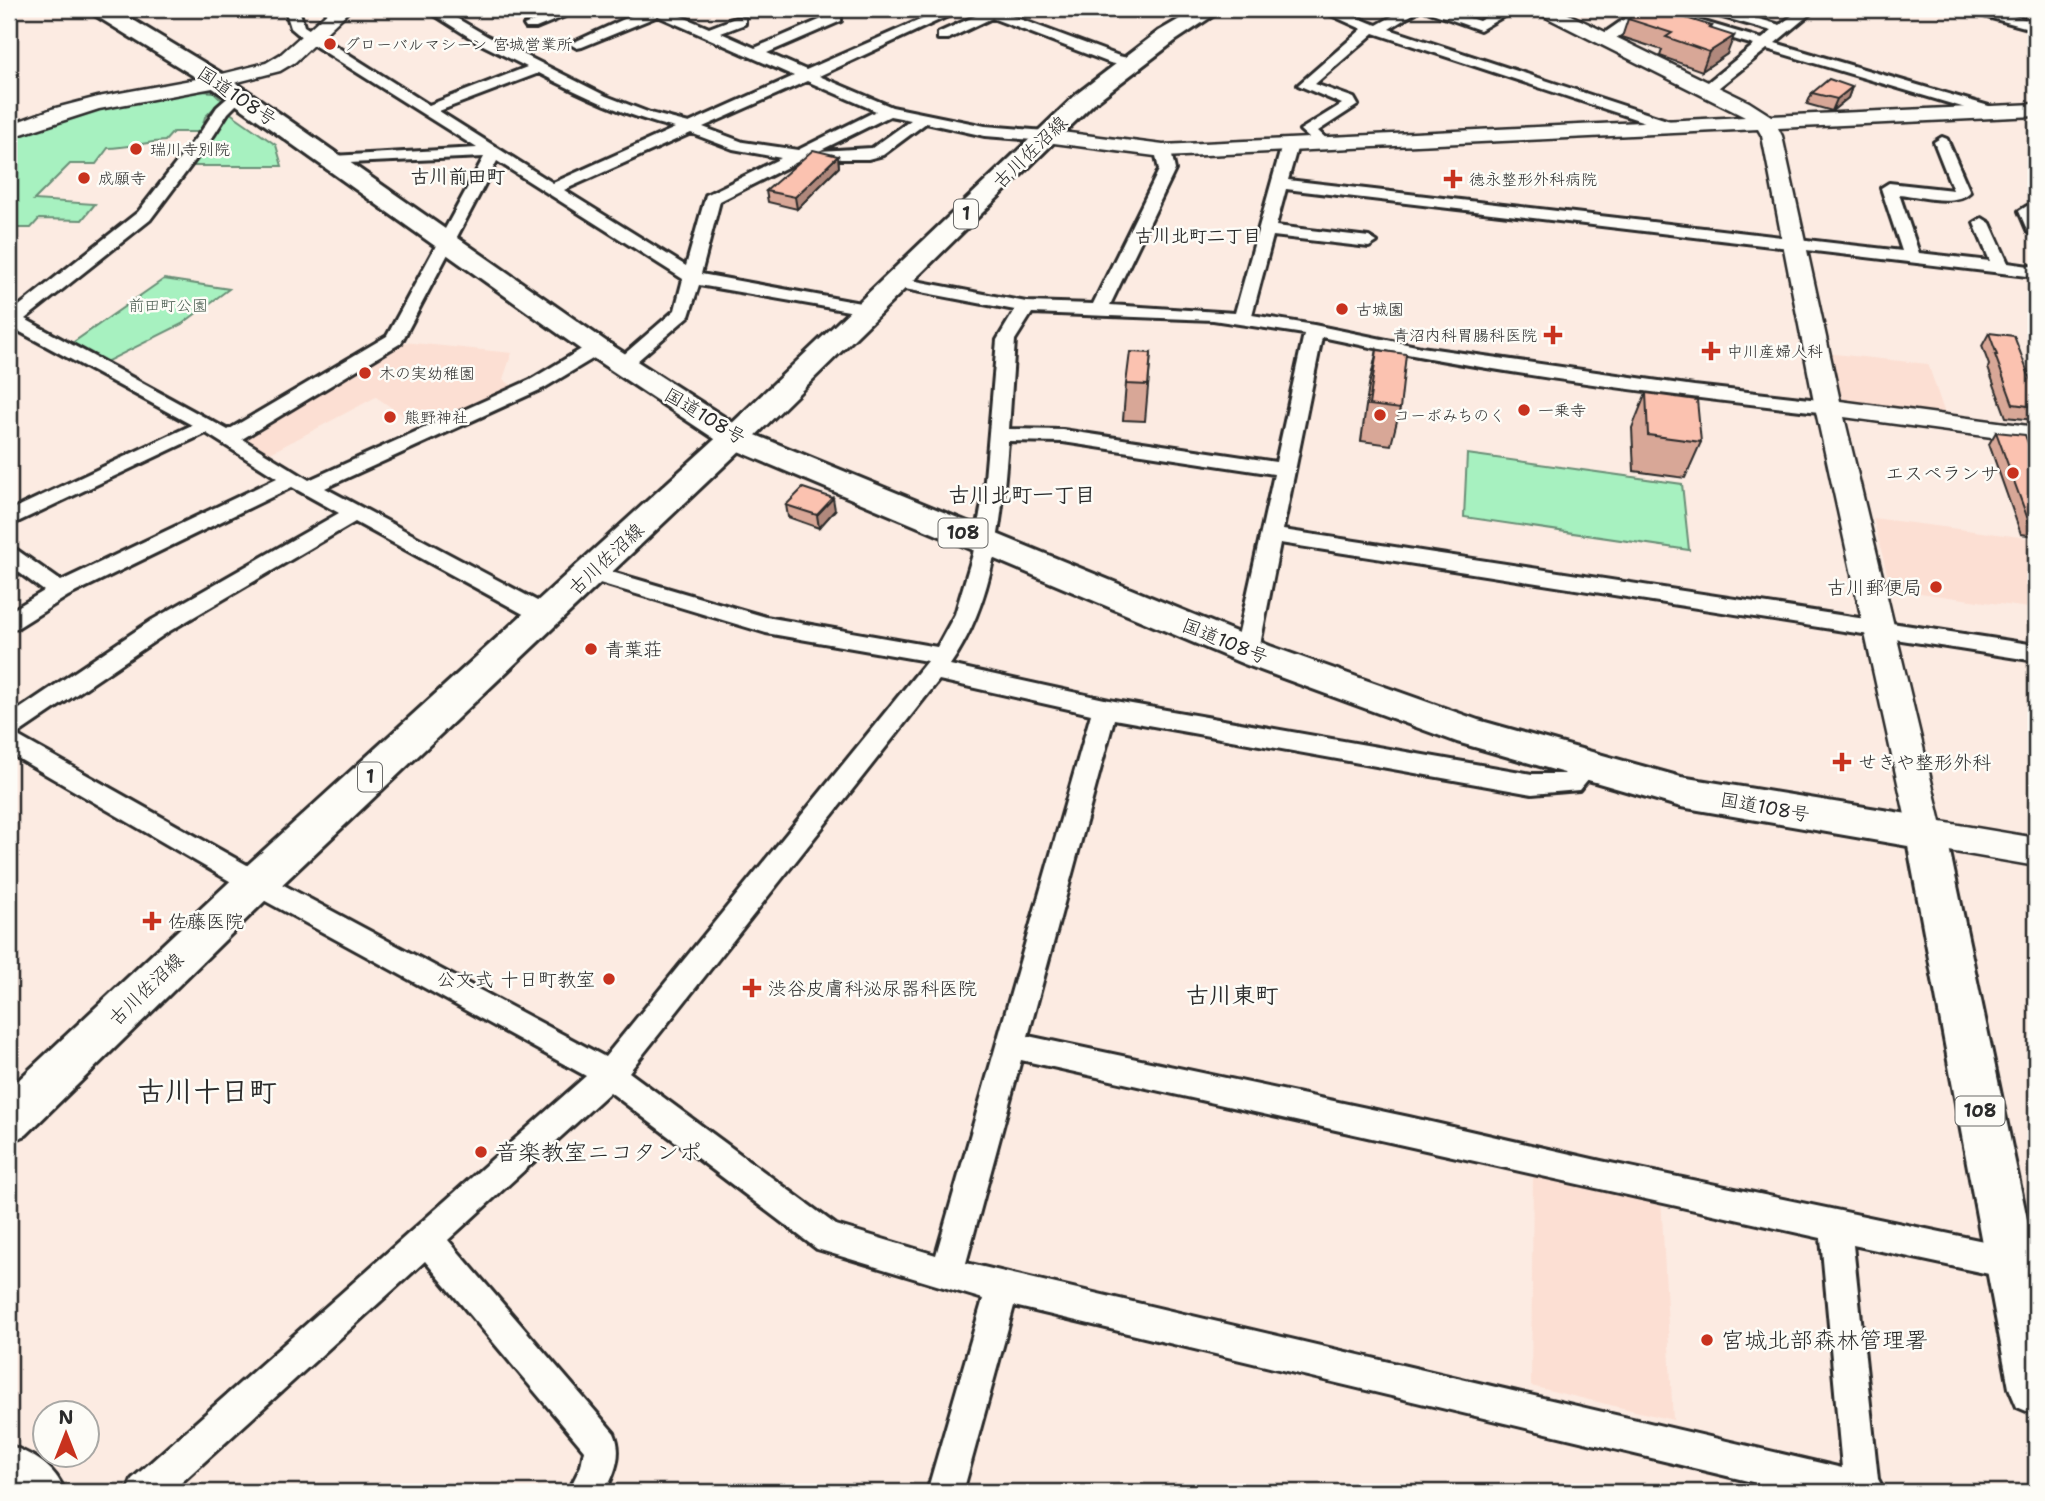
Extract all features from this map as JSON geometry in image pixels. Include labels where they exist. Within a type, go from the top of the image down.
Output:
[{"type":"main road","name":"国道108号","points":[[100,9],[228,88],[609,356],[735,438],[1247,650],[1470,732],[1681,792],[1926,833]]},
{"type":"main road","name":"古川佐沼線","points":[[9,1121],[256,883],[735,438],[1046,136],[1130,63],[1212,9]]},
{"type":"main road","name":"108","points":[[1926,833],[2023,1265],[2036,1388]]},
{"type":"main road","points":[[9,1473],[37,1492]]},
{"type":"street","points":[[292,9],[298,28],[309,36],[692,277],[716,284],[866,309]]},
{"type":"street","points":[[9,131],[59,113],[182,85],[228,88],[288,58],[309,36],[342,9]]},
{"type":"street","points":[[438,13],[467,9]]},
{"type":"street","points":[[531,26],[575,9]]},
{"type":"street","points":[[552,189],[956,9]]},
{"type":"street","points":[[1325,9],[1375,29],[1671,126]]},
{"type":"street","points":[[1323,143],[1308,130],[1351,105],[1349,101],[1305,85],[1375,29],[1414,9]]},
{"type":"street","points":[[1428,9],[1480,26]]},
{"type":"street","points":[[1453,43],[1510,9]]},
{"type":"street","points":[[1544,9],[1708,89],[1764,121],[1772,136],[1828,407],[1926,833],[2036,852]]},
{"type":"street","points":[[1605,39],[1649,9],[1994,112]]},
{"type":"street","points":[[1710,9],[1782,30]]},
{"type":"street","points":[[1708,89],[1809,9]]},
{"type":"street","points":[[1974,9],[2036,26]]},
{"type":"street","points":[[577,44],[656,10],[888,111],[985,131],[1163,151],[2036,110]]},
{"type":"street","points":[[943,36],[991,10],[1115,60],[1130,63]]},
{"type":"street","points":[[438,13],[539,68],[623,107],[692,128],[738,146],[764,152],[844,156],[877,152],[922,119]]},
{"type":"street","points":[[755,53],[836,18]]},
{"type":"street","points":[[710,33],[740,21]]},
{"type":"street","points":[[427,111],[539,68]]},
{"type":"street","points":[[228,88],[222,110],[209,132],[144,216],[11,322],[208,425],[300,483],[546,615]]},
{"type":"street","points":[[9,622],[60,591],[300,483],[609,356],[682,312],[712,198],[888,111]]},
{"type":"street","points":[[1912,257],[1889,188],[1954,195],[1962,192],[1942,142]]},
{"type":"street","points":[[1242,319],[1290,145]]},
{"type":"street","points":[[1098,312],[1167,170],[1163,151]]},
{"type":"street","points":[[332,161],[493,152]]},
{"type":"street","points":[[229,438],[394,339],[493,152]]},
{"type":"street","points":[[1281,184],[2036,272]]},
{"type":"street","points":[[2027,211],[2036,232]]},
{"type":"street","points":[[1982,223],[2001,268]]},
{"type":"street","points":[[1268,230],[1369,242]]},
{"type":"street","points":[[895,282],[1026,307],[1213,315],[1314,330],[1434,355],[1694,392],[2036,435]]},
{"type":"street","points":[[145,1492],[609,1074],[939,663],[967,614],[985,542],[999,435],[1006,340],[1026,307]]},
{"type":"street","points":[[1247,650],[1314,330]]},
{"type":"street","points":[[9,519],[208,425]]},
{"type":"street","points":[[999,435],[1063,436],[1284,469]]},
{"type":"street","points":[[9,728],[160,626],[354,513]]},
{"type":"street","points":[[1272,535],[2036,653]]},
{"type":"street","points":[[9,555],[60,591]]},
{"type":"street","points":[[591,573],[766,625],[939,663],[1105,708],[1532,784],[1570,783],[1587,765]]},
{"type":"street","points":[[947,1274],[1105,708]]},
{"type":"street","points":[[9,742],[256,883],[609,1074],[828,1238],[947,1274],[1863,1492],[1835,1224]]},
{"type":"street","points":[[1011,1045],[1409,1131],[1601,1176],[2023,1265]]},
{"type":"street","points":[[426,1238],[602,1446],[598,1470],[586,1492]]},
{"type":"street","points":[[945,1492],[1003,1286]]},
{"type":"shaded area","points":[[394,341],[512,353],[503,379],[517,390],[427,432],[376,397],[263,457],[234,437]]},
{"type":"shaded area","points":[[1825,353],[1928,364],[1945,414],[1838,402]]},
{"type":"shaded area","points":[[1873,518],[2036,539],[2036,609],[1891,589]]},
{"type":"shaded area","points":[[1533,1169],[1661,1196],[1673,1420],[1531,1386]]},
{"type":"green space","points":[[188,90],[214,92],[222,100],[205,117],[201,132],[173,132],[165,141],[108,148],[96,164],[70,164],[34,200],[95,204],[82,220],[39,219],[31,228],[9,228],[9,140],[74,115]]},
{"type":"green space","points":[[226,110],[276,145],[282,166],[189,166]]},
{"type":"green space","name":"前田町公園","points":[[164,279],[229,289],[182,324],[102,364],[68,346]]},
{"type":"green space","points":[[1467,454],[1682,484],[1689,550],[1464,517]]},
{"type":"building","points":[[1643,9],[1657,9],[1712,26],[1709,28],[1734,36],[1709,52],[1666,37],[1672,33],[1628,19]]},
{"type":"building","points":[[1829,79],[1852,87],[1837,99],[1812,93]]},
{"type":"building","points":[[813,150],[838,156],[795,197],[766,191]]},
{"type":"building","points":[[1989,333],[2014,336],[2036,394],[2036,407],[2013,404]]},
{"type":"building","points":[[1377,350],[1406,354],[1400,409],[1369,405]]},
{"type":"building","points":[[1130,352],[1151,353],[1148,385],[1126,384]]},
{"type":"building","points":[[1646,393],[1697,400],[1701,442],[1648,435]]},
{"type":"building","points":[[1996,432],[2025,435],[2036,464],[2036,523],[2029,522]]},
{"type":"building","points":[[803,488],[833,498],[817,515],[786,505]]},
{"type":"place","name":"グローバルマシーン 宮城営業所","points":[[330,44]]},
{"type":"place","name":"瑞川寺別院","points":[[136,149]]},
{"type":"place","name":"成願寺","points":[[84,178]]},
{"type":"place","name":"徳永整形外科病院","points":[[1453,179]]},
{"type":"place","name":"古城園","points":[[1342,309]]},
{"type":"place","name":"青沼内科胃腸科医院","points":[[1553,335]]},
{"type":"place","name":"中川産婦人科","points":[[1711,351]]},
{"type":"place","name":"木の実幼稚園","points":[[365,373]]},
{"type":"place","name":"一乗寺","points":[[1524,410]]},
{"type":"place","name":"コーポみちのく","points":[[1380,415]]},
{"type":"place","name":"熊野神社","points":[[390,417]]},
{"type":"place","name":"エスペランサ","points":[[2013,473]]},
{"type":"place","name":"古川郵便局","points":[[1936,587]]},
{"type":"place","name":"青葉荘","points":[[591,649]]},
{"type":"place","name":"せきや整形外科","points":[[1842,762]]},
{"type":"place","name":"佐藤医院","points":[[152,921]]},
{"type":"place","name":"公文式 十日町教室","points":[[609,979]]},
{"type":"place","name":"渋谷皮膚科泌尿器科医院","points":[[752,988]]},
{"type":"place","name":"音楽教室ニコタンポ","points":[[481,1152]]},
{"type":"place","name":"宮城北部森林管理署","points":[[1707,1340]]},
{"type":"district","name":"古川前田町","points":[[458,176]]},
{"type":"district","name":"古川北町二丁目","points":[[1198,236]]},
{"type":"district","name":"古川北町一丁目","points":[[1022,495]]},
{"type":"district","name":"古川東町","points":[[1232,995]]},
{"type":"district","name":"古川十日町","points":[[207,1091]]}]
